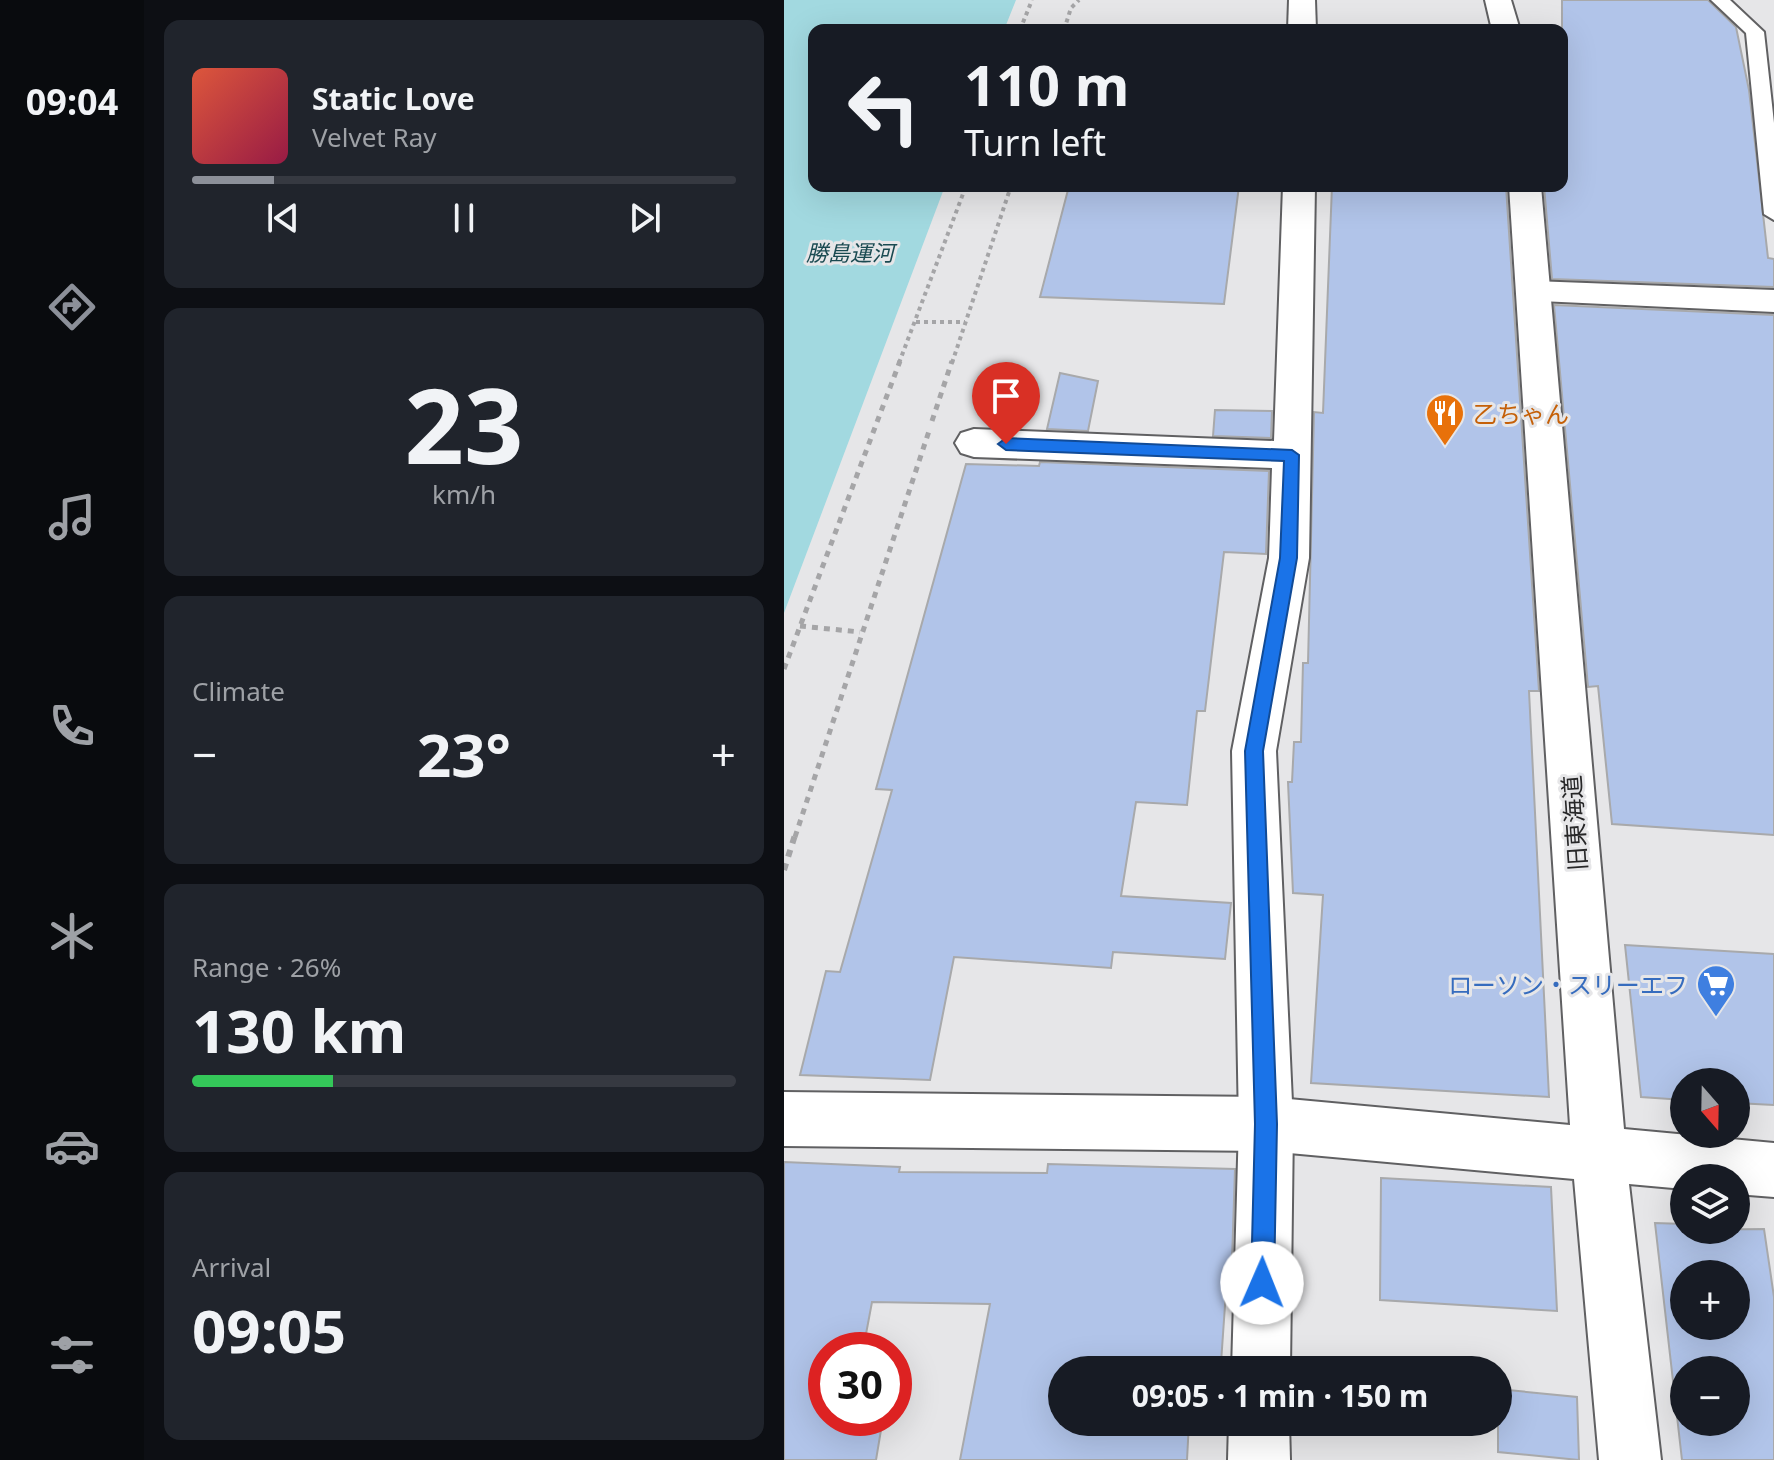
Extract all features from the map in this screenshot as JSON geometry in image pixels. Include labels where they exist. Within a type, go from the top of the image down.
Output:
[{"type":"street","points":[[1302,0],[1302,24]]},
{"type":"street","points":[[1498,0],[1504,24]]},
{"type":"street","points":[[1261,1356],[1266,1124],[1254,751],[1289,558],[1299,192]]},
{"type":"street","name":"旧東海道","points":[[1525,192],[1599,1154],[1630,1460]]},
{"type":"street","points":[[1533,292],[1774,301]]},
{"type":"street","points":[[974,443],[1292,455]]},
{"type":"street","points":[[784,1119],[1266,1124],[1774,1170]]},
{"type":"street","points":[[1259,1436],[1259,1460]]},
{"type":"lane","points":[[1720,0],[1755,32],[1773,210]]},
{"type":"path","points":[[1022,24],[1032,0]]},
{"type":"path","points":[[1066,24],[1071,8],[1079,0]]},
{"type":"path","points":[[784,669],[964,192]]},
{"type":"path","points":[[784,870],[860,632],[1009,192]]},
{"type":"path","points":[[916,322],[965,322]]},
{"type":"path","points":[[800,626],[860,632]]},
{"type":"water","name":"勝島運河","points":[[784,0],[1016,0],[1006,24],[808,24],[808,192],[943,192],[784,613]]},
{"type":"building","points":[[1562,0],[1708,0],[1736,27],[1749,90],[1768,258],[1774,259],[1774,287],[1552,279],[1545,192],[1568,192],[1568,24],[1562,24]]},
{"type":"building","points":[[1067,192],[1238,192],[1224,304],[1040,297]]},
{"type":"building","points":[[1332,192],[1506,192],[1539,691],[1529,691],[1549,1097],[1311,1083],[1323,895],[1293,893],[1288,782],[1292,782],[1294,742],[1301,742],[1303,663],[1308,663],[1314,412],[1323,413]]},
{"type":"building","points":[[1554,305],[1774,315],[1774,835],[1612,824],[1598,686],[1588,687]]},
{"type":"building","points":[[1060,373],[1098,381],[1088,431],[1047,429]]},
{"type":"building","points":[[1215,410],[1272,411],[1271,438],[1213,436]]},
{"type":"building","points":[[1040,462],[1269,471],[1266,554],[1224,552],[1205,711],[1197,711],[1187,805],[1136,802],[1121,896],[1231,903],[1225,959],[1113,952],[1111,968],[954,957],[930,1080],[800,1075],[826,971],[840,972],[892,790],[876,789],[966,464],[1039,466]]},
{"type":"building","points":[[1625,945],[1774,954],[1774,1105],[1750,1104],[1750,1068],[1670,1068],[1670,1099],[1641,1097]]},
{"type":"building","points":[[784,1162],[900,1167],[899,1172],[1047,1173],[1048,1164],[1235,1169],[1231,1291],[1226,1291],[1221,1356],[1048,1356],[1048,1436],[1188,1436],[1187,1460],[960,1460],[990,1304],[872,1302],[866,1332],[808,1332],[808,1436],[880,1436],[876,1460],[784,1460]]},
{"type":"building","points":[[1381,1178],[1551,1187],[1557,1311],[1380,1300]]},
{"type":"building","points":[[1655,1223],[1670,1224],[1670,1244],[1750,1244],[1750,1229],[1764,1229],[1774,1297],[1774,1460],[1682,1460],[1679,1436],[1750,1436],[1750,1356],[1670,1356]]},
{"type":"building","points":[[1512,1390],[1577,1397],[1579,1460],[1498,1452],[1498,1436],[1512,1436]]},
{"type":"place","name":"乙ちゃん","points":[[1445,447]]},
{"type":"place","name":"ローソン・スリーエフ","points":[[1716,1018]]},
{"type":"route","points":[[1006,444],[1292,455],[1289,558],[1254,751],[1266,1124],[1262,1283]]}]
